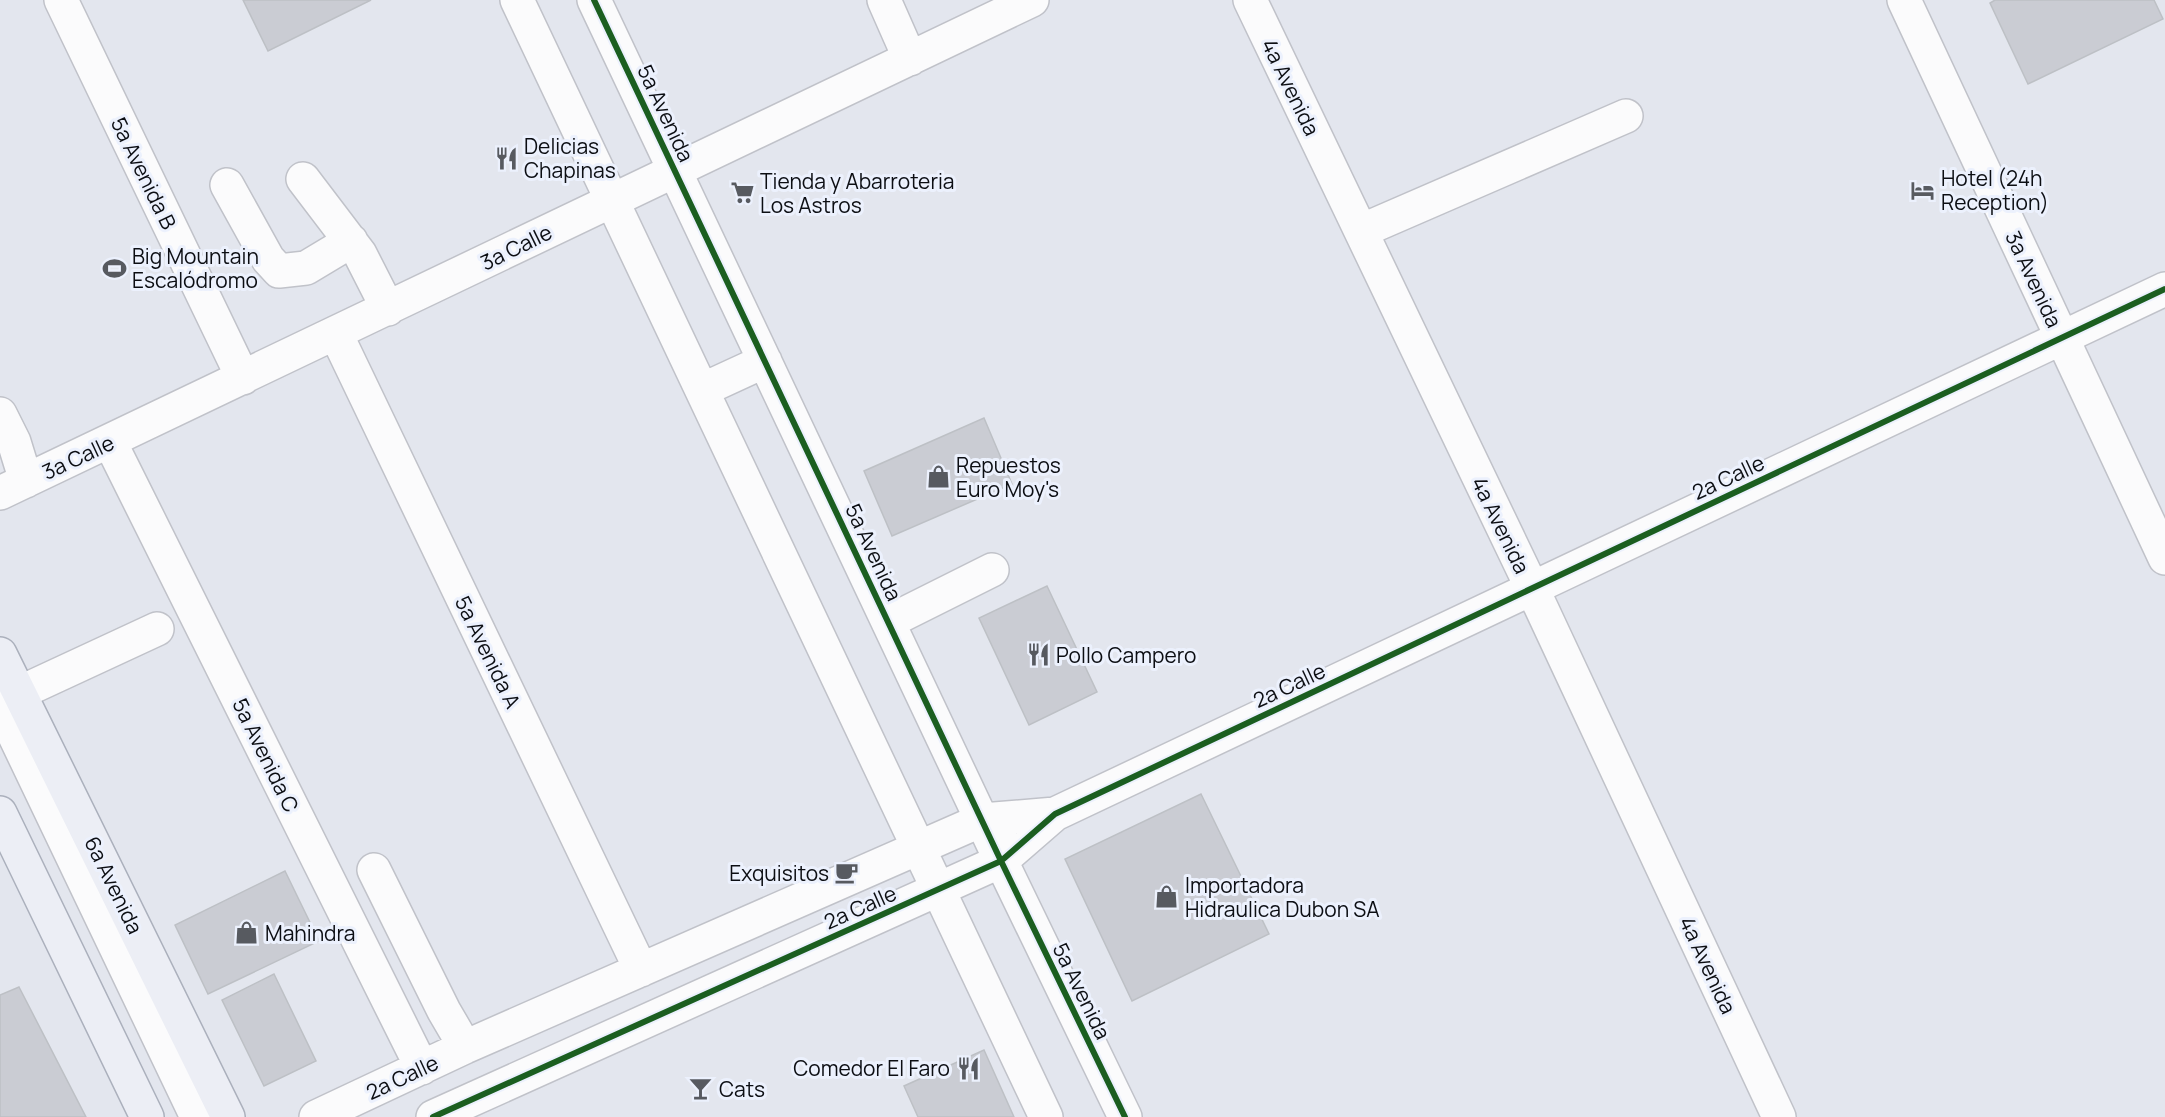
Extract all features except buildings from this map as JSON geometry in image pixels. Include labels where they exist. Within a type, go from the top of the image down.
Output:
[{"type":"main road","name":"6a Avenida","points":[[0,654],[9,699],[228,1117]]},
{"type":"main road","points":[[0,813],[147,1117]]},
{"type":"street","name":"5a Avenida B","points":[[61,0],[243,378]]},
{"type":"street","points":[[517,0],[1046,1117]]},
{"type":"street","name":"5a Avenida","points":[[594,0],[1001,861],[1125,1117]]},
{"type":"street","points":[[884,0],[910,59]]},
{"type":"street","name":"3a Calle","points":[[13,487],[1032,0]]},
{"type":"street","name":"4a Avenida","points":[[1250,0],[1532,588],[1779,1117]]},
{"type":"street","name":"3a Avenida","points":[[1904,0],[2165,558]]},
{"type":"street","points":[[1361,231],[1626,116]]},
{"type":"street","points":[[303,179],[360,254],[388,309]]},
{"type":"street","points":[[227,185],[268,260],[279,271],[306,268],[351,241]]},
{"type":"street","name":"2a Calle","points":[[433,1117],[1001,861],[1054,814],[2165,289]]},
{"type":"street","name":"5a Avenida A","points":[[336,334],[641,970]]},
{"type":"street","points":[[702,390],[765,361]]},
{"type":"street","points":[[0,414],[14,442],[13,487]]},
{"type":"street","name":"5a Avenida C","points":[[110,442],[422,1068]]},
{"type":"street","points":[[888,622],[992,570]]},
{"type":"street","points":[[157,629],[9,699],[197,1117]]},
{"type":"street","name":"2a Calle","points":[[316,1117],[465,1047],[982,820],[1054,814]]},
{"type":"street","points":[[374,870],[444,1011],[465,1047]]},
{"type":"cycle path","points":[[594,0],[1001,861],[1125,1117]]},
{"type":"cycle path","points":[[433,1117],[1001,861],[1055,814],[2165,289]]},
{"type":"place","name":"Delicias Chapinas","points":[[506,158]]},
{"type":"place","name":"Hotel (24h Reception)","points":[[1923,190]]},
{"type":"place","name":"Tienda y Abarroteria Los Astros","points":[[742,193]]},
{"type":"place","name":"Big Mountain Escalódromo","points":[[114,268]]},
{"type":"place","name":"Repuestos Euro Moy's","points":[[938,477]]},
{"type":"place","name":"Pollo Campero","points":[[1038,655]]},
{"type":"place","name":"Exquisitos","points":[[847,873]]},
{"type":"place","name":"Importadora Hidraulica Dubon SA","points":[[1167,897]]},
{"type":"place","name":"Mahindra","points":[[247,933]]},
{"type":"place","name":"Comedor El Faro","points":[[968,1068]]},
{"type":"place","name":"Cats","points":[[701,1089]]}]
